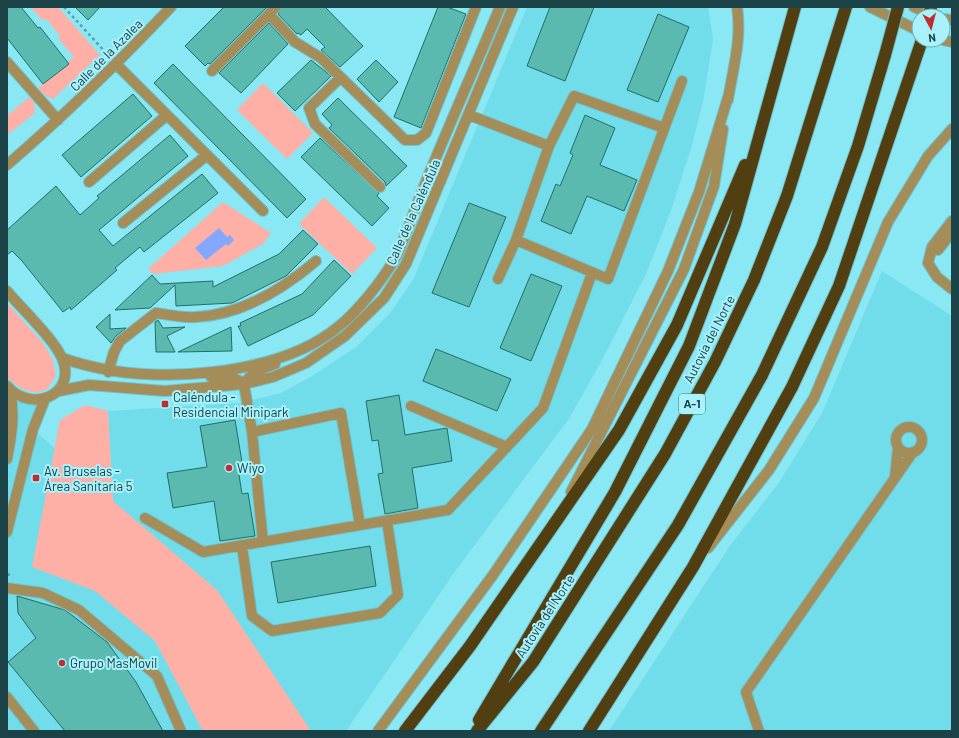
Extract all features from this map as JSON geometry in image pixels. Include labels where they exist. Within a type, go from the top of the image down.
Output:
[{"type":"highway","points":[[473,731],[495,691],[543,616],[615,492],[689,346],[735,224],[795,7]]},
{"type":"highway","name":"Autovía del Norte","points":[[477,731],[533,662],[665,454],[715,362],[754,280],[787,196],[846,7]]},
{"type":"highway","points":[[541,731],[678,525],[762,376],[822,247],[858,146],[898,7]]},
{"type":"highway","points":[[588,731],[693,567],[792,387],[839,286],[920,48]]},
{"type":"highway","points":[[405,731],[470,646],[619,430],[677,325],[763,121]]},
{"type":"street","name":"Calle de la Azalea","points":[[7,165],[117,65],[172,7]]},
{"type":"street","points":[[212,71],[272,10],[295,42],[321,58],[405,140],[417,140],[426,133],[476,7]]},
{"type":"street","name":"Calle de la Caléndula","points":[[62,358],[108,372],[155,375],[187,375],[241,368],[295,352],[338,327],[375,288],[395,259],[455,110],[471,77],[500,7]]},
{"type":"street","name":"Calle de la Caléndula","points":[[45,399],[59,391],[88,385],[165,391],[244,384],[273,377],[306,363],[345,336],[384,298],[406,264],[513,7]]},
{"type":"street","points":[[378,731],[493,575],[592,429],[668,271],[698,192],[728,94],[738,53],[739,21],[737,7]]},
{"type":"street","points":[[870,7],[911,27]]},
{"type":"street","points":[[7,62],[58,120]]},
{"type":"street","points":[[117,65],[263,211]]},
{"type":"street","points":[[469,115],[466,104],[471,77]]},
{"type":"street","points":[[340,78],[309,108],[315,124],[380,187]]},
{"type":"street","points":[[516,240],[608,279],[682,81]]},
{"type":"street","points":[[559,515],[684,269],[714,186],[728,94]]},
{"type":"street","points":[[498,279],[516,240],[549,146],[574,96],[664,128]]},
{"type":"street","points":[[89,182],[167,115]]},
{"type":"street","points":[[432,166],[459,120],[469,115],[549,146]]},
{"type":"street","points":[[693,567],[769,470],[814,398],[888,222],[928,156],[952,129]]},
{"type":"street","points":[[123,223],[207,155]]},
{"type":"street","points":[[952,221],[932,247],[928,263],[937,277],[952,289]]},
{"type":"street","points":[[938,250],[952,232]]},
{"type":"street","points":[[108,372],[114,352],[120,341],[156,314],[195,317],[228,311],[257,300],[291,282],[316,261]]},
{"type":"street","points":[[145,518],[203,552],[448,510],[543,408],[592,273]]},
{"type":"street","points":[[7,291],[53,344],[62,358],[64,379],[59,391]]},
{"type":"street","points":[[244,384],[249,377],[256,372],[278,363],[295,352]]},
{"type":"street","points":[[155,375],[233,378],[240,380],[244,384],[252,432],[263,542]]},
{"type":"street","points":[[7,532],[33,429],[45,399],[34,400],[22,397],[8,388]]},
{"type":"street","points":[[7,459],[14,424],[14,408],[8,388]]},
{"type":"street","points":[[411,406],[507,447]]},
{"type":"street","points":[[252,432],[342,413],[360,525]]},
{"type":"street","points":[[759,731],[746,692],[913,452],[920,448],[922,439],[919,432],[912,427],[903,428],[896,439],[898,447],[894,479]]},
{"type":"street","points":[[898,447],[904,452],[913,452]]},
{"type":"street","points":[[242,546],[252,616],[272,630],[380,613],[398,596],[387,520]]},
{"type":"street","points":[[7,588],[43,593],[80,610],[157,676],[181,731]]},
{"type":"street","points":[[7,697],[34,731]]},
{"type":"path","points":[[64,7],[117,65]]},
{"type":"shaded area","points":[[31,7],[58,7],[100,55],[53,99],[46,96],[38,88],[74,57],[59,40],[60,36],[47,20],[41,19]]},
{"type":"shaded area","points":[[527,7],[708,7],[713,39],[703,102],[692,145],[672,208],[646,274],[600,364],[568,420],[456,570],[346,731],[7,731],[7,386],[10,389],[45,399],[33,429],[113,500],[108,411],[239,403],[281,393],[312,376],[356,347],[390,313],[413,280]]},
{"type":"shaded area","points":[[263,83],[313,133],[287,159],[237,110]]},
{"type":"shaded area","points":[[29,97],[34,103],[35,113],[7,135],[7,116]]},
{"type":"shaded area","points":[[324,197],[377,248],[352,274],[299,224]]},
{"type":"shaded area","points":[[223,202],[271,233],[263,244],[223,266],[154,274],[148,269]]},
{"type":"shaded area","points":[[219,228],[227,237],[230,235],[234,240],[228,246],[226,244],[206,260],[195,248]]},
{"type":"shaded area","points":[[882,271],[952,316],[952,731],[609,731],[729,547],[778,484],[822,413]]},
{"type":"shaded area","points":[[7,303],[43,343],[53,360],[56,376],[47,389],[31,392],[20,388],[7,377]]},
{"type":"shaded area","points":[[85,405],[108,411],[113,501],[217,590],[311,731],[203,731],[155,641],[95,591],[32,567],[60,420]]},
{"type":"building","points":[[7,7],[21,7],[38,28],[40,27],[69,64],[43,84],[7,38]]},
{"type":"building","points":[[75,7],[100,7],[88,20]]},
{"type":"building","points":[[224,7],[267,7],[210,64],[208,63],[205,66],[185,46]]},
{"type":"building","points":[[282,7],[325,7],[363,46],[340,67],[321,50],[325,47],[307,29],[301,35],[298,33],[297,34],[278,14]]},
{"type":"building","points":[[438,7],[447,7],[466,14],[421,128],[394,117]]},
{"type":"building","points":[[550,7],[594,7],[565,81],[527,66]]},
{"type":"building","points":[[658,14],[689,27],[658,102],[627,90]]},
{"type":"building","points":[[269,23],[288,44],[241,93],[219,73]]},
{"type":"building","points":[[311,60],[331,76],[295,111],[277,93]]},
{"type":"building","points":[[376,60],[398,82],[379,102],[357,79]]},
{"type":"building","points":[[173,64],[306,199],[287,218],[154,83]]},
{"type":"building","points":[[133,94],[152,116],[81,177],[62,155]]},
{"type":"building","points":[[338,98],[407,166],[386,186],[385,182],[329,128],[332,125],[322,114]]},
{"type":"building","points":[[585,115],[615,128],[600,165],[637,180],[624,211],[587,196],[571,234],[541,221],[556,184],[560,186],[573,155],[570,153]]},
{"type":"building","points":[[170,135],[188,156],[99,230],[113,246],[202,174],[218,193],[144,252],[140,247],[115,268],[117,270],[71,310],[70,307],[63,312],[22,261],[12,251],[7,255],[7,230],[56,186],[80,215],[99,198],[97,196]]},
{"type":"building","points":[[320,138],[379,193],[377,196],[389,208],[372,226],[301,157]]},
{"type":"building","points":[[469,203],[506,217],[469,307],[432,293]]},
{"type":"building","points":[[303,230],[318,244],[286,276],[232,303],[176,306],[175,285],[150,308],[115,310],[152,275],[160,284],[213,281],[213,287],[279,254]]},
{"type":"building","points":[[334,260],[351,276],[313,315],[248,346],[238,326],[241,326],[240,323],[302,294]]},
{"type":"building","points":[[531,274],[562,286],[531,361],[500,348]]},
{"type":"building","points":[[110,314],[110,329],[126,328],[116,336],[111,343],[96,327]]},
{"type":"building","points":[[158,320],[163,328],[185,327],[167,336],[175,352],[156,352],[155,322]]},
{"type":"building","points":[[231,327],[232,351],[178,352]]},
{"type":"building","points":[[436,349],[511,379],[497,411],[423,381]]},
{"type":"building","points":[[399,395],[405,435],[447,428],[452,461],[412,468],[418,508],[385,514],[378,474],[383,473],[378,440],[372,441],[366,401]]},
{"type":"building","points":[[235,420],[242,462],[237,462],[242,494],[248,493],[255,536],[220,541],[214,501],[173,508],[167,473],[207,467],[200,426]]},
{"type":"building","points":[[370,546],[376,586],[278,603],[271,562]]},
{"type":"building","points":[[17,596],[65,610],[107,642],[136,682],[163,731],[65,731],[8,662],[36,638],[18,613]]},
{"type":"place","name":"Caléndula - Residencial Minipark","points":[[165,404]]},
{"type":"place","name":"Wiyo","points":[[229,468]]},
{"type":"place","name":"Av. Bruselas - Área Sanitaria 5","points":[[36,478]]},
{"type":"place","name":"Grupo MasMovil","points":[[62,663]]}]
